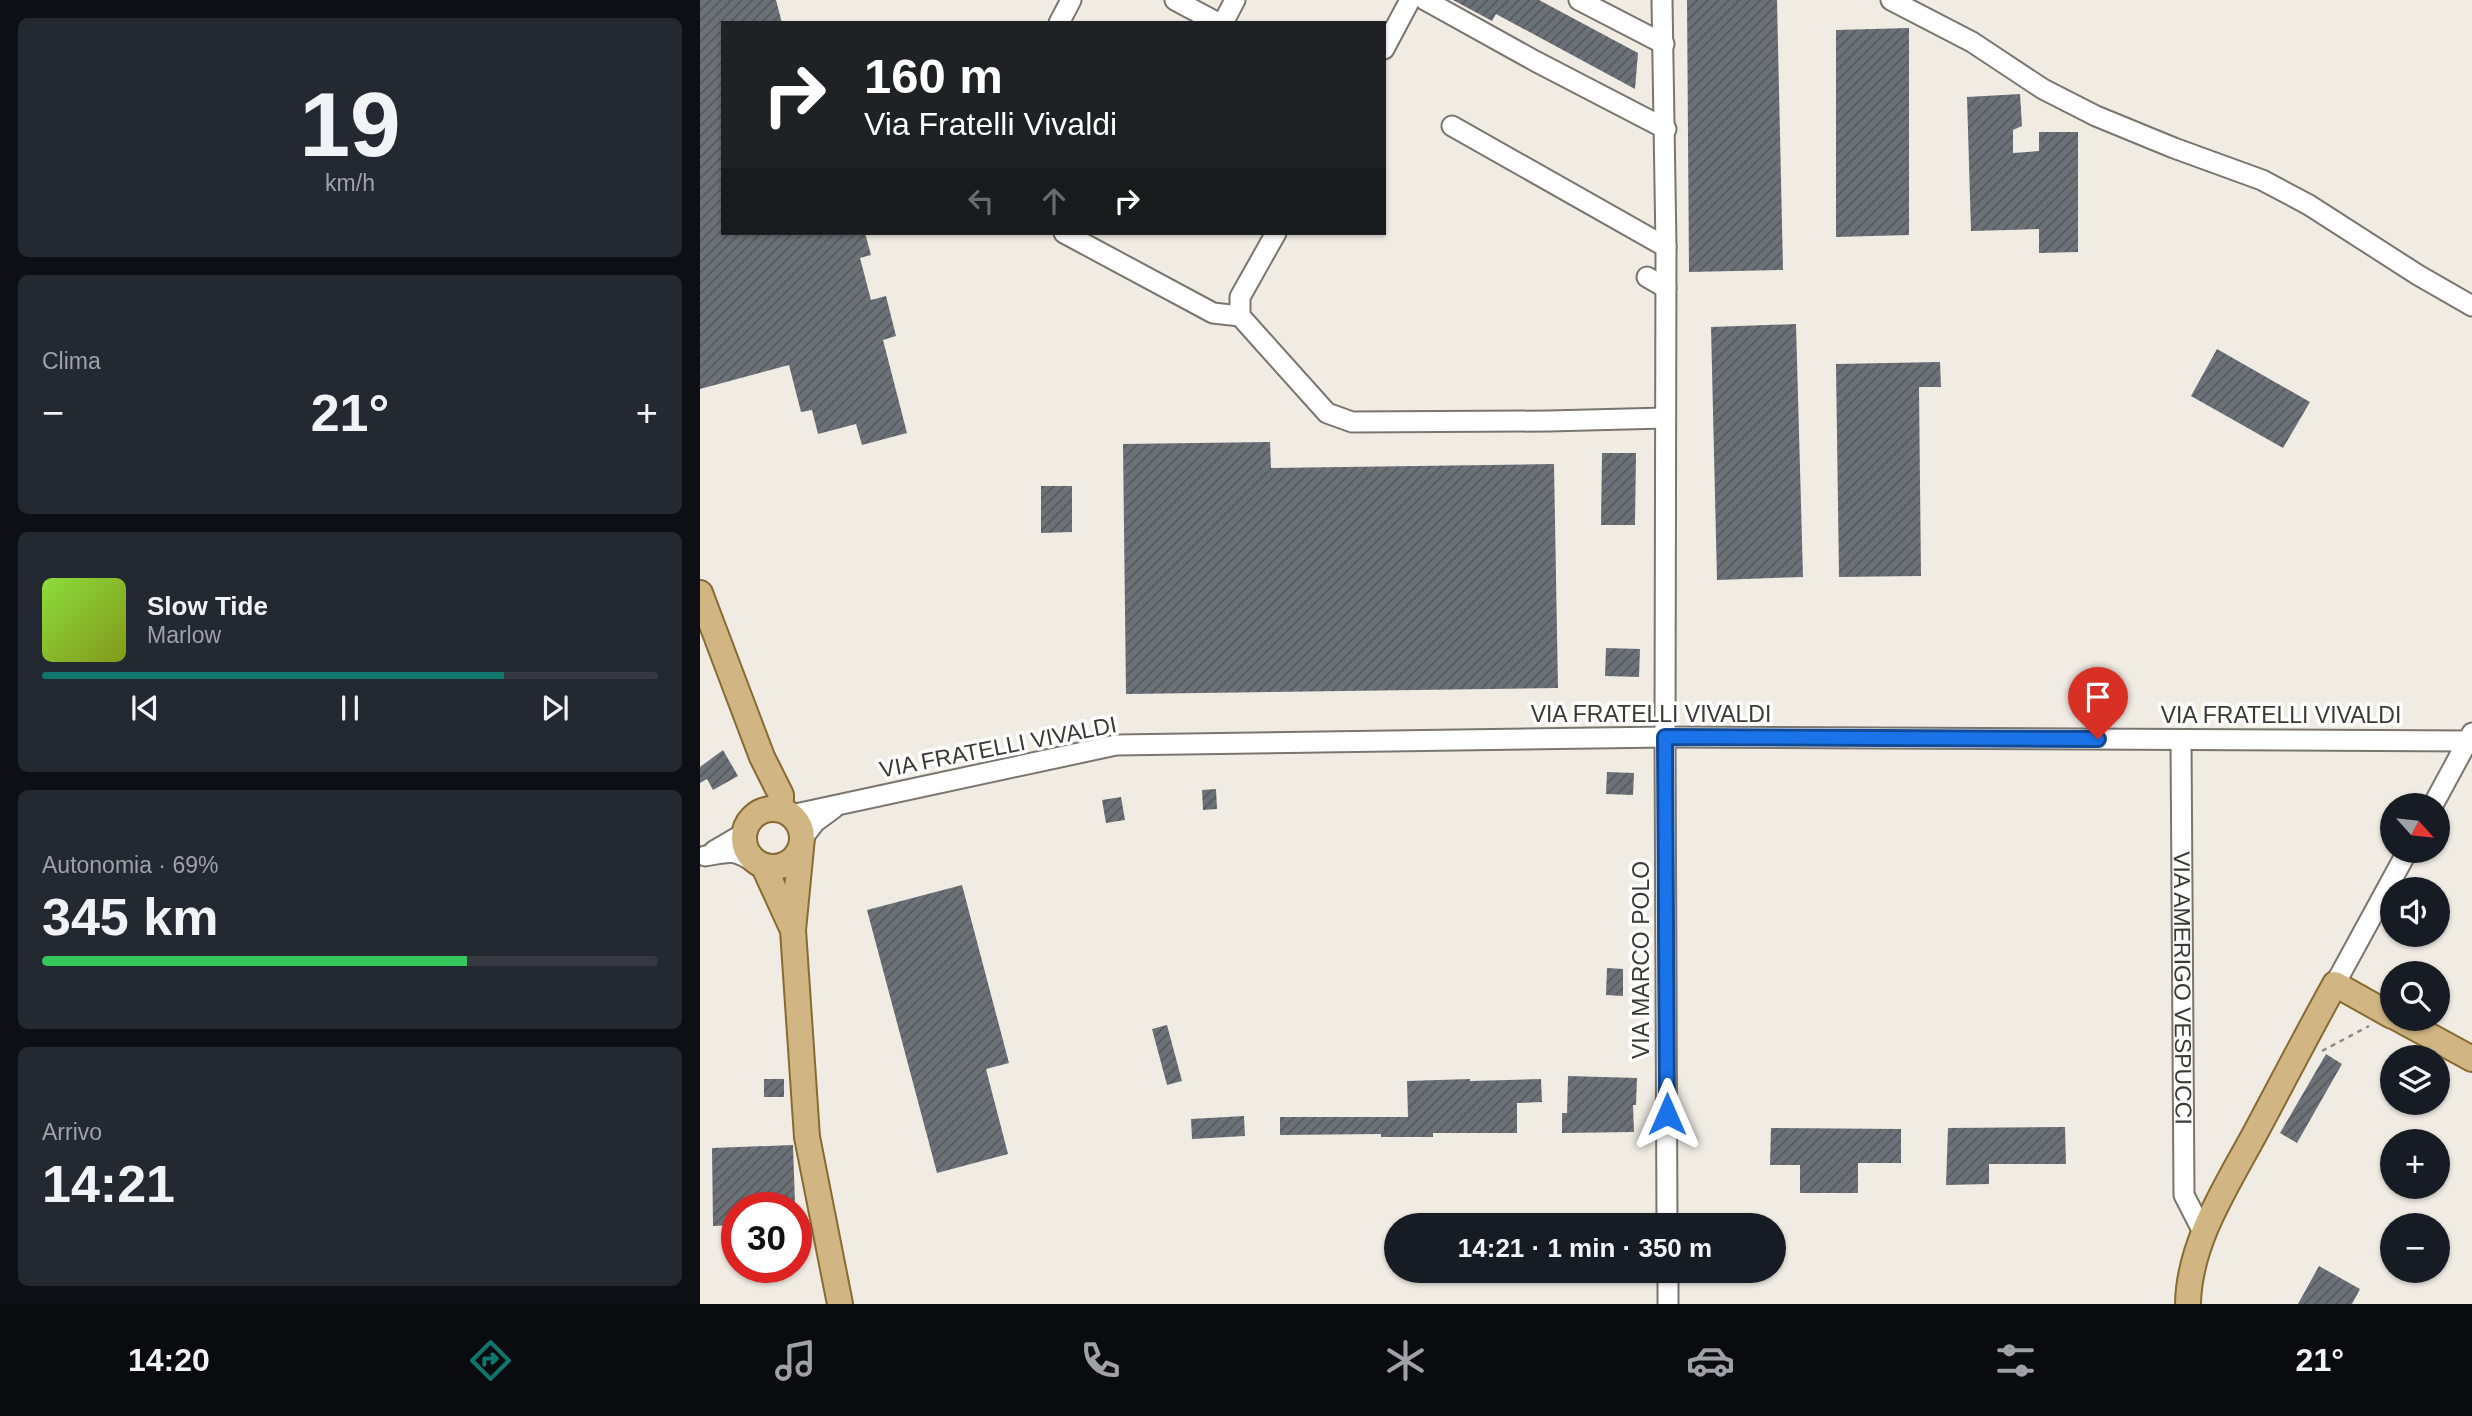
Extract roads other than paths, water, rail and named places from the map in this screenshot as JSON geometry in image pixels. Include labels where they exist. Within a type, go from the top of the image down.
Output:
[{"type":"main road","points":[[700,593],[762,757],[780,795],[777,812]]},
{"type":"main road","points":[[777,812],[746,825],[743,834],[746,850],[760,865],[793,930]]},
{"type":"main road","points":[[777,812],[801,830],[793,930],[807,1137],[840,1304]]},
{"type":"main road","points":[[760,865],[782,867],[797,856],[802,843]]},
{"type":"main road","points":[[2188,1304],[2189,1285],[2204,1234],[2221,1197],[2335,984],[2380,1009]]},
{"type":"main road","points":[[2421,1031],[2472,1059]]},
{"type":"street","points":[[1060,21],[1071,0]]},
{"type":"street","points":[[1175,0],[1217,21]]},
{"type":"street","points":[[1222,21],[1236,0]]},
{"type":"street","points":[[1386,45],[1410,0]]},
{"type":"street","points":[[1425,0],[1665,129]]},
{"type":"street","points":[[1579,0],[1664,44]]},
{"type":"street","points":[[1891,0],[1972,42],[2043,89],[2096,116],[2262,180],[2309,205],[2472,306]]},
{"type":"street","name":"VIA MARCO POLO","points":[[1657,3],[1664,44],[1666,247],[1667,1213]]},
{"type":"street","points":[[1452,126],[1666,247]]},
{"type":"street","points":[[1068,235],[1213,313],[1240,316],[1327,413],[1352,422],[1665,418]]},
{"type":"street","points":[[1240,316],[1240,297],[1275,235]]},
{"type":"street","points":[[1647,277],[1666,288]]},
{"type":"street","name":"VIA FRATELLI VIVALDI","points":[[777,812],[840,804],[1116,745],[1665,737],[2181,740],[2470,737]]},
{"type":"street","points":[[2439,793],[2470,737]]},
{"type":"street","name":"VIA AMERIGO VESPUCCI","points":[[2181,740],[2184,1195],[2204,1234]]},
{"type":"street","name":"VIA FRATELLI VIVALDI","points":[[802,843],[815,822],[840,804]]},
{"type":"street","points":[[702,857],[743,834]]},
{"type":"street","points":[[702,857],[740,853],[760,865]]},
{"type":"street","points":[[2335,984],[2401,863]]},
{"type":"street","points":[[1668,1283],[1668,1304]]}]
